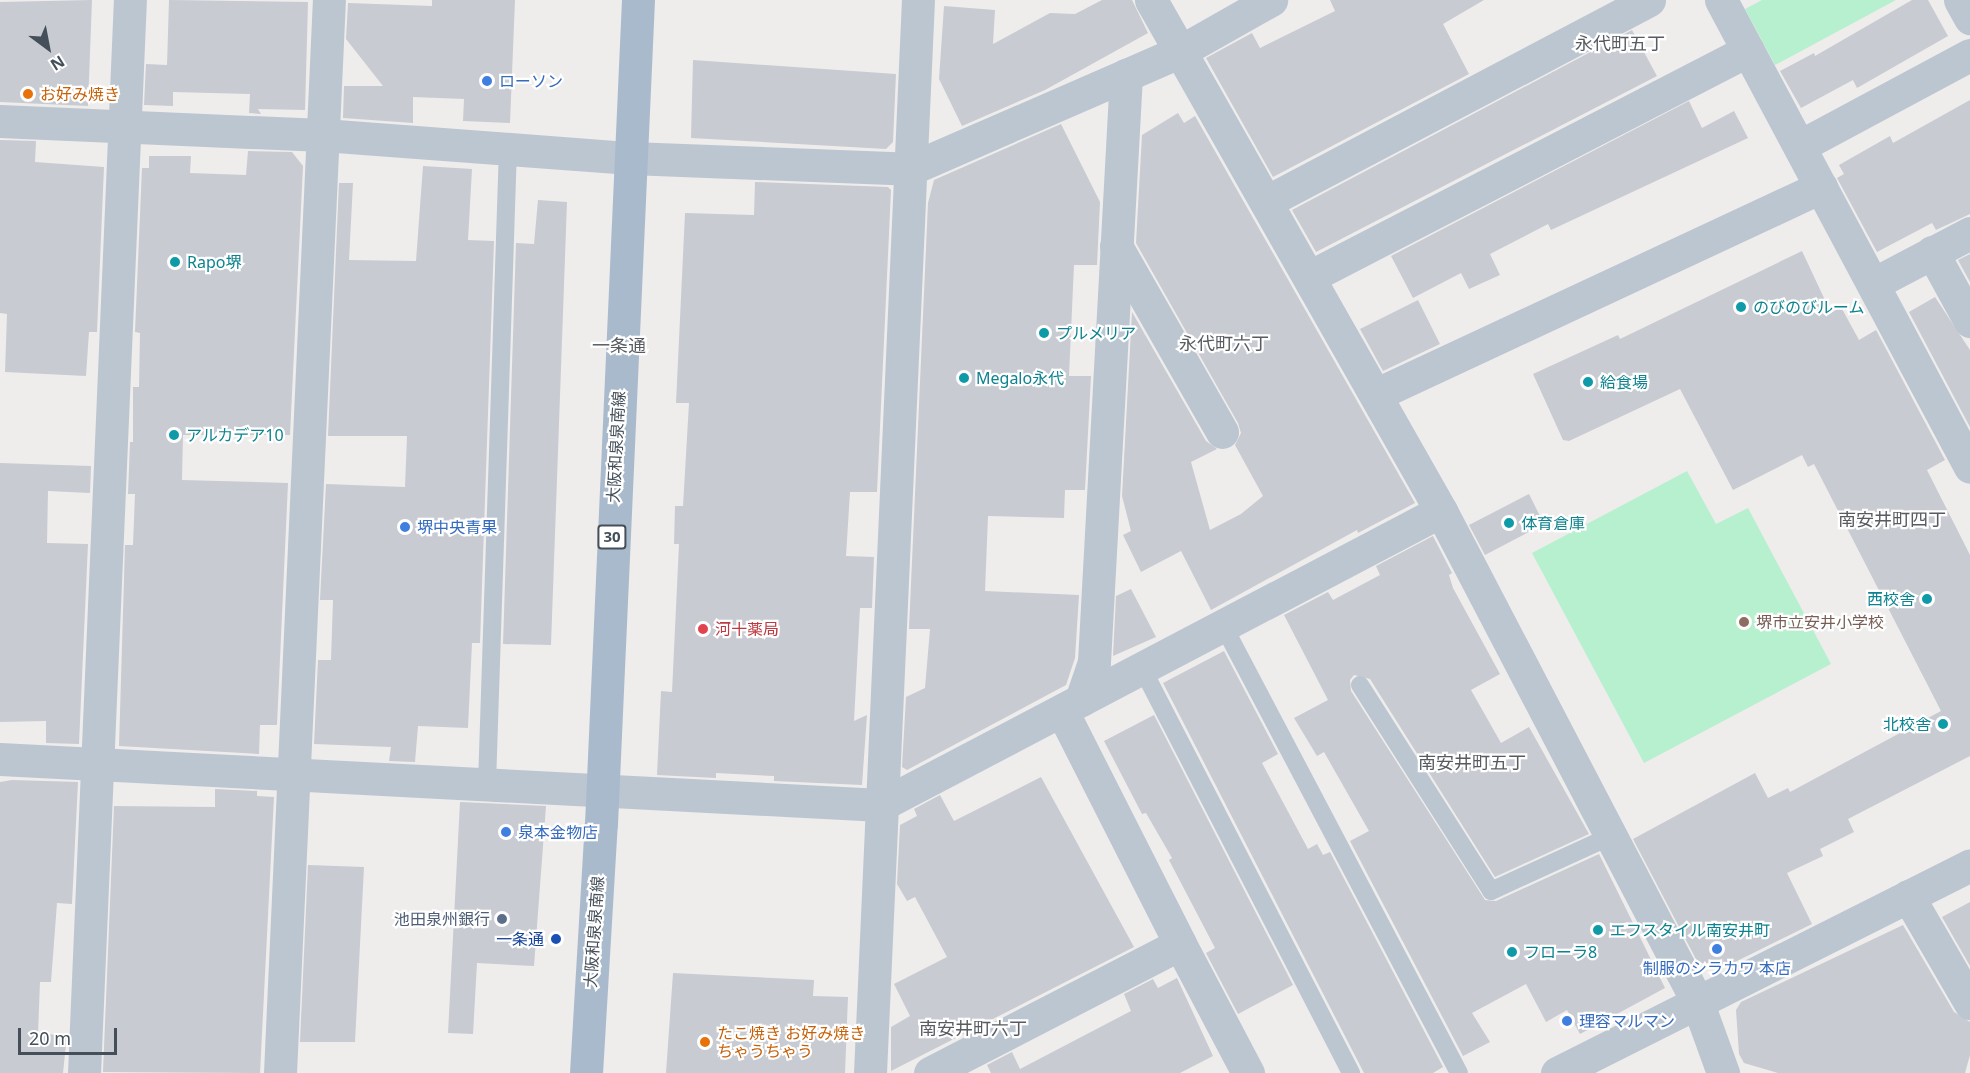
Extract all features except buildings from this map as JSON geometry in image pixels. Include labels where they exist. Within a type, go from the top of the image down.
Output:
[{"type":"main road","name":"大阪和泉泉南線","points":[[586,1073],[602,790],[638,0]]},
{"type":"street","points":[[84,1073],[130,0]]},
{"type":"street","points":[[280,1073],[329,0]]},
{"type":"street","points":[[870,1073],[918,0]]},
{"type":"street","points":[[1151,0],[1377,394],[1441,511],[1697,1001],[1723,1073]]},
{"type":"street","points":[[0,121],[323,135],[630,158],[910,169],[1179,52],[1271,0]]},
{"type":"street","points":[[1266,202],[1649,0]]},
{"type":"street","points":[[1721,0],[1970,467]]},
{"type":"street","points":[[1960,0],[1970,18]]},
{"type":"street","points":[[1309,277],[1748,50]]},
{"type":"street","points":[[1800,146],[1970,55]]},
{"type":"street","points":[[1071,705],[1094,662],[1126,75]]},
{"type":"street","points":[[1377,394],[1821,187]]},
{"type":"street","points":[[1873,284],[1970,233]]},
{"type":"street","points":[[1116,246],[1222,432]]},
{"type":"street","points":[[1932,252],[1970,321]]},
{"type":"street","points":[[0,759],[881,806],[1441,511]]},
{"type":"street","points":[[1071,705],[1180,944],[1248,1073]]},
{"type":"street","points":[[1557,1073],[1970,865]]},
{"type":"street","points":[[1908,896],[1970,1003]]},
{"type":"street","points":[[930,1073],[1180,944]]},
{"type":"lane","points":[[487,784],[508,148]]},
{"type":"lane","points":[[1224,625],[1459,1073]]},
{"type":"lane","points":[[1142,668],[1351,1073]]},
{"type":"lane","points":[[1360,685],[1491,891],[1611,836]]},
{"type":"green space","points":[[1762,0],[1896,0],[1775,65],[1745,9]]},
{"type":"green space","points":[[1687,471],[1716,524],[1748,508],[1831,664],[1644,763],[1532,553]]},
{"type":"place","name":"ローソン","points":[[487,81]]},
{"type":"place","name":"お好み焼き","points":[[28,94]]},
{"type":"place","name":"Rapo堺","points":[[175,262]]},
{"type":"place","name":"のびのびルーム","points":[[1741,307]]},
{"type":"place","name":"プルメリア","points":[[1044,333]]},
{"type":"place","name":"Megalo永代","points":[[964,378]]},
{"type":"place","name":"給食場","points":[[1588,382]]},
{"type":"place","name":"アルカデア10","points":[[174,435]]},
{"type":"place","name":"体育倉庫","points":[[1509,523]]},
{"type":"place","name":"堺中央青果","points":[[405,527]]},
{"type":"place","name":"西校舎","points":[[1927,599]]},
{"type":"place","name":"堺市立安井小学校","points":[[1744,622]]},
{"type":"place","name":"河十薬局","points":[[703,629]]},
{"type":"place","name":"北校舎","points":[[1943,724]]},
{"type":"place","name":"泉本金物店","points":[[506,832]]},
{"type":"place","name":"池田泉州銀行","points":[[502,919]]},
{"type":"place","name":"エフスタイル南安井町","points":[[1598,930]]},
{"type":"place","name":"一条通","points":[[556,939]]},
{"type":"place","name":"制服のシラカワ 本店","points":[[1717,949]]},
{"type":"place","name":"フローラ8","points":[[1512,952]]},
{"type":"place","name":"理容マルマン","points":[[1567,1021]]},
{"type":"place","name":"たこ焼き お好み焼き ちゃうちゃう","points":[[705,1042]]},
{"type":"district","name":"永代町五丁","points":[[1620,43]]},
{"type":"district","name":"永代町六丁","points":[[1224,343]]},
{"type":"district","name":"一条通","points":[[619,345]]},
{"type":"district","name":"南安井町四丁","points":[[1892,519]]},
{"type":"district","name":"南安井町五丁","points":[[1472,762]]},
{"type":"district","name":"南安井町六丁","points":[[973,1028]]}]
